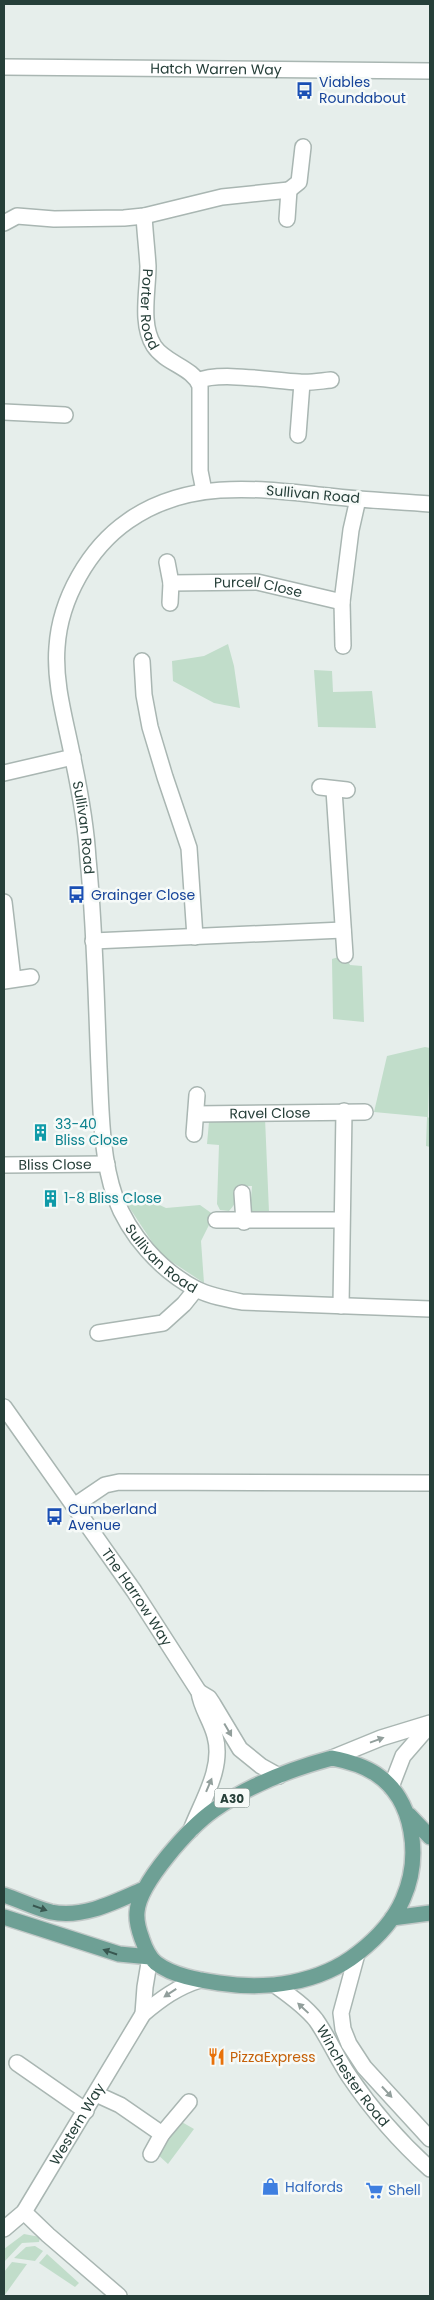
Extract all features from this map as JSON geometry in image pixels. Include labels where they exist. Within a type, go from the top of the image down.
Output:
[{"type":"main road","name":"A30","points":[[150,1957],[138,1926],[137,1912],[144,1889],[191,1830],[229,1800],[279,1776],[332,1758]]},
{"type":"main road","points":[[332,1758],[354,1764],[375,1773],[391,1787],[409,1815],[430,1837]]},
{"type":"main road","points":[[4,1917],[119,1954],[150,1957],[156,1963],[172,1971],[200,1980],[249,1986],[275,1985],[309,1978],[357,1954],[392,1918],[403,1899],[410,1875],[412,1845],[409,1815]]},
{"type":"main road","name":"A30","points":[[4,1895],[52,1912],[77,1913],[117,1901],[144,1889]]},
{"type":"main road","points":[[392,1918],[430,1913]]},
{"type":"street","name":"Hatch Warren Way","points":[[4,67],[430,71]]},
{"type":"street","points":[[4,223],[17,216],[64,219],[144,216],[222,197],[289,190],[299,182],[303,147]]},
{"type":"street","points":[[287,219],[289,190]]},
{"type":"street","name":"Porter Road","points":[[144,216],[148,267],[148,331],[159,352],[176,366],[190,373],[198,381]]},
{"type":"street","points":[[204,491],[200,471],[199,407],[202,393],[198,381],[205,378],[221,377],[302,382],[331,380]]},
{"type":"street","points":[[298,435],[302,382]]},
{"type":"street","points":[[4,412],[65,415]]},
{"type":"street","name":"Sullivan Road","points":[[430,504],[248,489],[204,491],[174,498],[130,519],[116,530],[96,552],[72,590],[60,626],[56,647],[59,691],[73,757],[88,859],[101,1095],[108,1164],[115,1197],[135,1235],[153,1257],[196,1289],[213,1296],[242,1302],[430,1309]]},
{"type":"street","points":[[343,646],[342,602],[351,530],[358,499]]},
{"type":"street","points":[[168,562],[172,583],[170,603]]},
{"type":"street","name":"Purcell Close","points":[[172,583],[257,582],[342,602]]},
{"type":"street","points":[[142,661],[144,695],[150,727],[164,776],[189,848],[195,937]]},
{"type":"street","points":[[4,773],[73,757]]},
{"type":"street","points":[[334,789],[344,955]]},
{"type":"street","points":[[4,902],[8,980],[31,977]]},
{"type":"street","points":[[93,941],[343,930]]},
{"type":"street","points":[[194,1134],[197,1095]]},
{"type":"street","points":[[341,1306],[344,1111]]},
{"type":"street","name":"Ravel Close","points":[[196,1114],[365,1112]]},
{"type":"street","name":"Bliss Close","points":[[4,1165],[108,1164]]},
{"type":"street","points":[[242,1193],[244,1222]]},
{"type":"street","points":[[216,1220],[244,1222],[341,1220]]},
{"type":"street","points":[[98,1333],[163,1324],[184,1304],[196,1289]]},
{"type":"street","name":"The Harrow Way","points":[[4,1407],[149,1614],[199,1692],[209,1698],[240,1749],[261,1766],[279,1776]]},
{"type":"street","points":[[74,1506],[105,1485],[119,1482],[430,1483]]},
{"type":"street","name":"The Harrow Way","points":[[191,1830],[218,1763],[216,1737],[200,1702],[199,1692]]},
{"type":"street","points":[[332,1758],[381,1738],[430,1724]]},
{"type":"street","points":[[391,1787],[403,1756],[430,1724]]},
{"type":"street","name":"Winchester Road","points":[[357,1954],[341,2013],[343,2029],[358,2061],[430,2139]]},
{"type":"street","name":"Western Way","points":[[143,2014],[150,1957]]},
{"type":"street","name":"Western Way","points":[[4,2230],[24,2212],[143,2014],[182,1985],[200,1980]]},
{"type":"street","name":"Winchester Road","points":[[275,1985],[316,2020],[349,2077],[404,2144],[424,2159],[430,2169]]},
{"type":"street","points":[[17,2063],[86,2111]]},
{"type":"street","points":[[96,2094],[120,2105],[162,2134]]},
{"type":"street","points":[[152,2154],[162,2134],[190,2102]]},
{"type":"street","points":[[404,2144],[410,2118]]},
{"type":"street","points":[[24,2212],[119,2296]]},
{"type":"green space","points":[[228,644],[234,666],[240,708],[214,703],[173,681],[172,661],[204,656]]},
{"type":"green space","points":[[314,670],[332,671],[333,692],[372,691],[376,728],[318,727]]},
{"type":"green space","points":[[345,955],[350,965],[362,966],[364,1022],[333,1019],[332,959]]},
{"type":"green space","points":[[425,1047],[430,1048],[428,1117],[430,1119],[430,1147],[426,1146],[427,1117],[374,1112],[387,1056]]},
{"type":"green space","points":[[215,1117],[265,1118],[269,1212],[250,1212],[252,1186],[238,1186],[232,1208],[229,1211],[220,1210],[217,1204],[219,1145],[207,1144],[209,1122]]},
{"type":"green space","points":[[153,1202],[166,1208],[200,1205],[214,1215],[201,1241],[204,1283],[160,1254],[127,1204]]},
{"type":"green space","points":[[180,2121],[194,2129],[168,2164],[157,2154]]},
{"type":"green space","points":[[24,2234],[40,2237],[39,2242],[22,2243],[4,2262],[4,2249]]},
{"type":"green space","points":[[35,2246],[43,2251],[35,2261],[14,2258],[26,2247]]},
{"type":"green space","points":[[47,2254],[79,2283],[75,2287],[39,2263]]},
{"type":"green space","points":[[12,2262],[27,2264],[4,2296],[4,2272]]},
{"type":"place","name":"Viables Roundabout","points":[[305,90]]},
{"type":"place","name":"Grainger Close","points":[[77,895]]},
{"type":"place","name":"33-40 Bliss Close","points":[[41,1132]]},
{"type":"place","name":"1-8 Bliss Close","points":[[50,1198]]},
{"type":"place","name":"Cumberland Avenue","points":[[54,1517]]},
{"type":"place","name":"PizzaExpress","points":[[216,2057]]},
{"type":"place","name":"Halfords","points":[[271,2187]]},
{"type":"place","name":"Shell","points":[[374,2190]]}]
